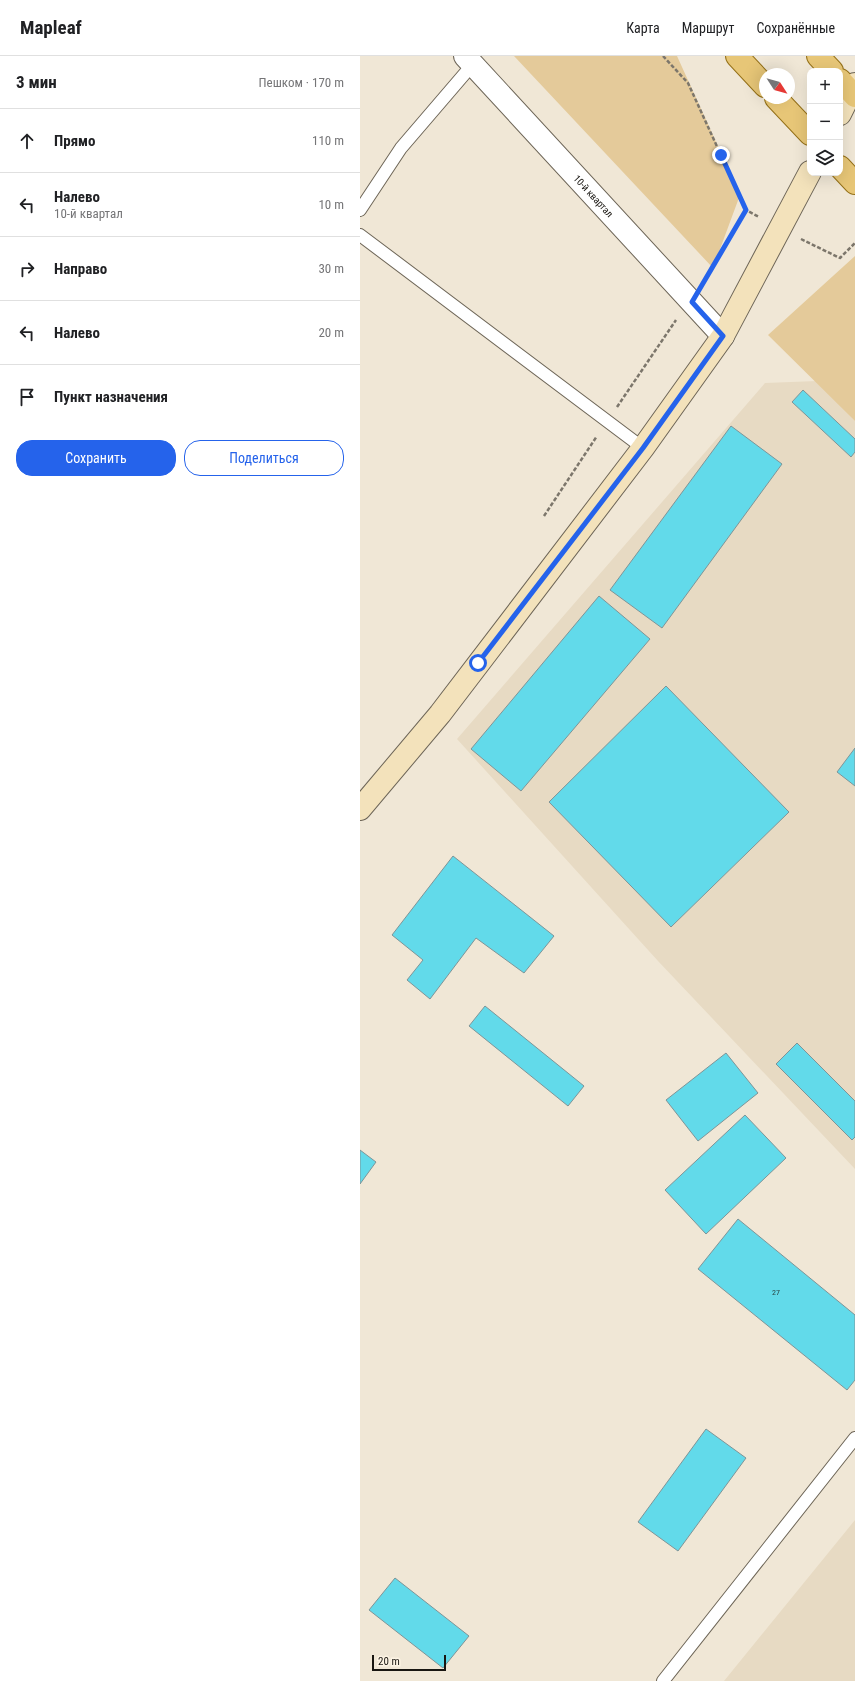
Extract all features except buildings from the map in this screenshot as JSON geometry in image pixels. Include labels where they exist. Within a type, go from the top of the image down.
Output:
[{"type":"main road","points":[[738,56],[759,79]]},
{"type":"main road","points":[[818,56],[829,68]]},
{"type":"main road","points":[[782,104],[807,131]]},
{"type":"main road","points":[[843,170],[855,183]]},
{"type":"street","name":"10-й квартал","points":[[469,60],[723,336]]},
{"type":"street","points":[[843,106],[850,88]]},
{"type":"street","points":[[360,809],[440,714],[643,448],[723,336],[808,176]]},
{"type":"lane","points":[[360,210],[402,148],[469,60]]},
{"type":"lane","points":[[360,235],[643,448]]},
{"type":"lane","points":[[663,1681],[855,1438]]},
{"type":"path","points":[[663,56],[688,83],[746,210],[780,229],[840,258],[855,243]]},
{"type":"path","points":[[544,516],[671,325],[692,302],[746,210]]},
{"type":"shaded area","points":[[514,56],[677,56],[740,195],[713,268]]},
{"type":"shaded area","points":[[855,256],[855,421],[768,335]]},
{"type":"shaded area","points":[[817,381],[855,421],[855,1169],[658,961],[457,739],[765,383]]},
{"type":"shaded area","points":[[855,1520],[855,1681],[724,1681]]},
{"type":"route","points":[[478,663],[643,448],[723,336],[692,302],[746,210],[721,155]]}]
